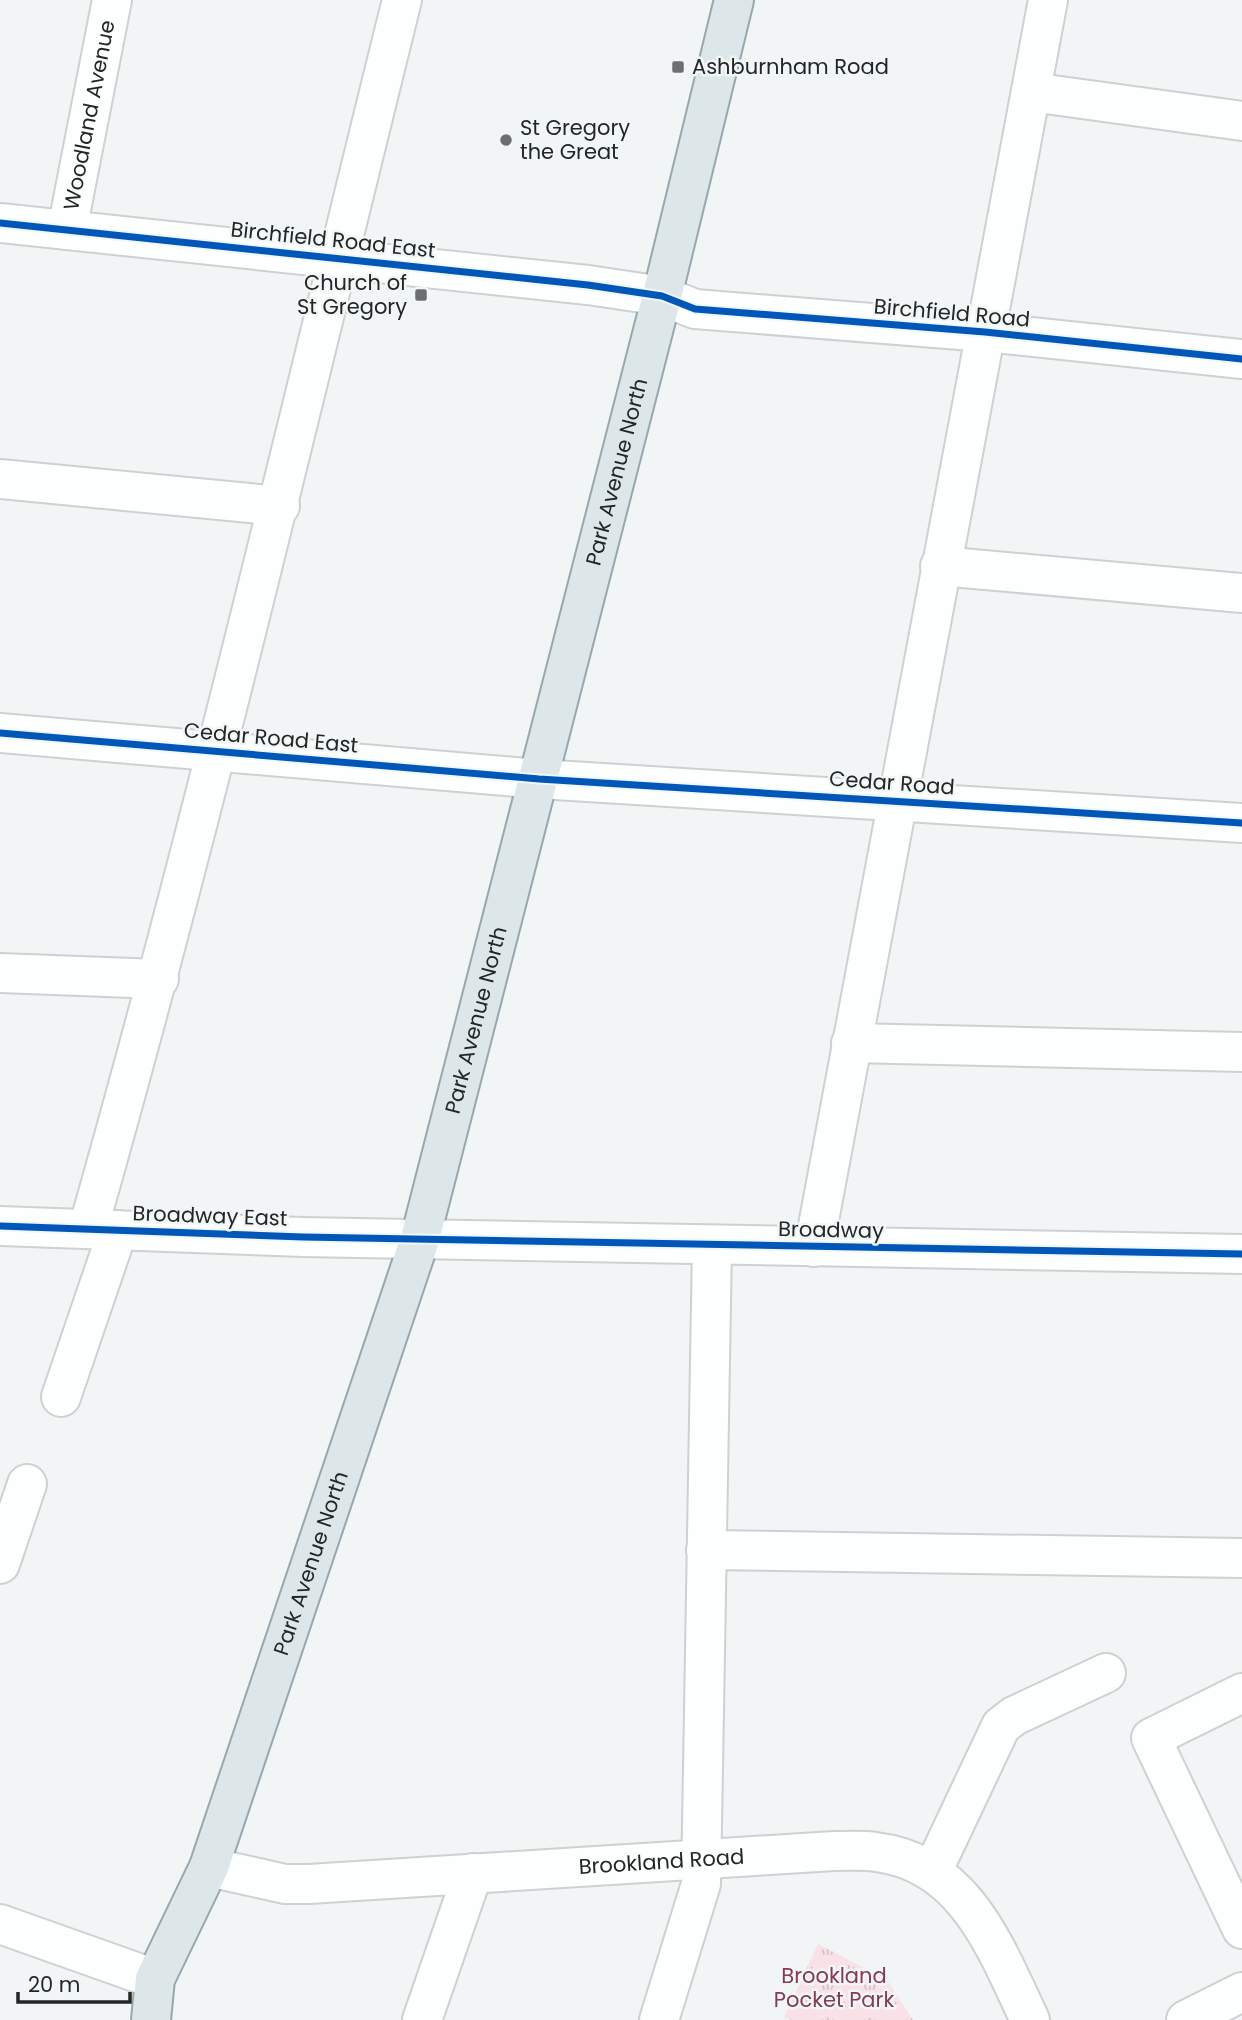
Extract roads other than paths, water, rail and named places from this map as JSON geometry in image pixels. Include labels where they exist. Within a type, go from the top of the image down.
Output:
[{"type":"main road","name":"Park Avenue North","points":[[150,2020],[155,1979],[209,1867],[419,1239],[662,296],[734,0]]},
{"type":"street","name":"Woodland Avenue","points":[[67,230],[113,0]]},
{"type":"street","points":[[61,1397],[103,1229],[159,979],[280,506],[402,0]]},
{"type":"street","points":[[814,1247],[850,1043],[1048,0]]},
{"type":"street","points":[[1031,92],[1242,121]]},
{"type":"street","name":"Birchfield Road East","points":[[0,223],[338,257],[662,296]]},
{"type":"street","name":"Birchfield Road","points":[[662,296],[695,309],[985,332],[1242,359]]},
{"type":"street","points":[[0,479],[280,506]]},
{"type":"street","points":[[940,566],[1242,593]]},
{"type":"street","name":"Cedar Road East","points":[[0,733],[539,779]]},
{"type":"street","name":"Cedar Road","points":[[539,779],[1242,823]]},
{"type":"street","points":[[0,973],[159,979]]},
{"type":"street","points":[[850,1043],[1242,1052]]},
{"type":"street","name":"Broadway East","points":[[0,1226],[419,1239]]},
{"type":"street","name":"Broadway","points":[[419,1239],[1242,1254]]},
{"type":"street","points":[[659,2020],[696,1904],[701,1859],[712,1245]]},
{"type":"street","points":[[0,1564],[27,1483]]},
{"type":"street","points":[[706,1550],[1242,1559]]},
{"type":"street","points":[[933,1870],[1001,1726],[1014,1716],[1106,1673]]},
{"type":"street","points":[[1242,1693],[1151,1738],[1242,1929]]},
{"type":"street","name":"Brookland Road","points":[[209,1867],[285,1884],[701,1859],[877,1852],[933,1870],[965,1898],[981,1923],[1030,2020]]},
{"type":"street","points":[[422,2020],[473,1873]]},
{"type":"street","points":[[0,1924],[155,1979]]},
{"type":"street","points":[[1186,2020],[1242,1992]]},
{"type":"place","name":"Ashburnham Road","points":[[678,67]]},
{"type":"place","name":"St Gregory the Great","points":[[506,140]]},
{"type":"place","name":"Church of St Gregory","points":[[421,295]]},
{"type":"park label","name":"Brookland Pocket Park","points":[[834,1988]]}]
